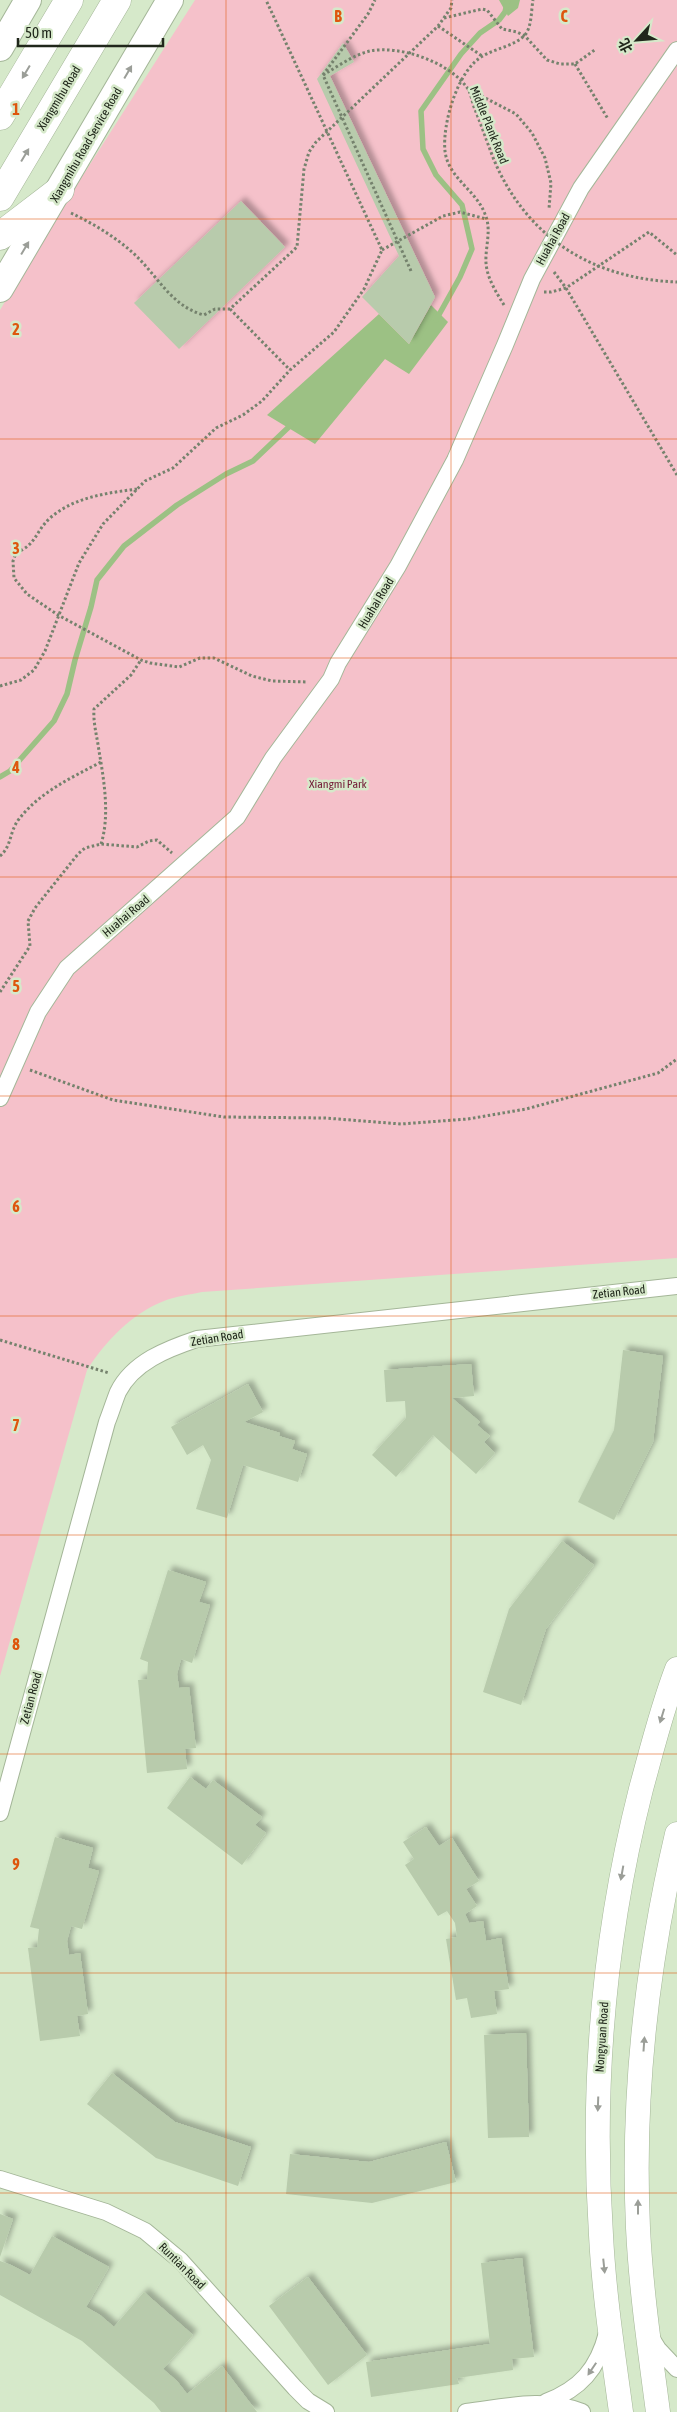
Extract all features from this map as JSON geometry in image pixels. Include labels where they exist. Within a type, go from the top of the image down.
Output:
[{"type":"highway","points":[[0,116],[69,0]]},
{"type":"highway","name":"Xiangmihu Road","points":[[0,197],[117,0]]},
{"type":"highway","points":[[0,236],[56,197]]},
{"type":"main road","points":[[0,48],[28,0]]},
{"type":"main road","name":"Xiangmihu Road Service Road","points":[[0,289],[56,197],[170,0]]},
{"type":"main road","name":"Nongyuan Road","points":[[621,2412],[609,2324],[601,2236],[598,2122],[602,2016],[611,1936],[628,1842],[650,1756],[677,1669]]},
{"type":"main road","points":[[658,2412],[647,2331],[638,2227],[639,2120],[646,2011],[663,1895],[677,1834]]},
{"type":"street","name":"Huahai Road","points":[[0,1098],[38,1012],[67,968],[185,866],[237,817],[274,758],[331,679],[338,663],[398,566],[455,460],[532,279],[581,188],[677,50]]},
{"type":"street","name":"Zetian Road","points":[[0,1813],[107,1422],[119,1391],[143,1363],[169,1349],[197,1339],[677,1286]]},
{"type":"street","name":"Runtian Road","points":[[0,2179],[106,2212],[145,2231],[181,2261],[295,2388],[308,2401],[326,2412]]},
{"type":"street","points":[[544,2403],[562,2396],[579,2386],[593,2369],[603,2350],[609,2324]]},
{"type":"street","points":[[647,2331],[658,2349],[677,2370]]},
{"type":"street","points":[[466,2412],[544,2403],[563,2404],[582,2412]]},
{"type":"path","points":[[266,0],[328,130],[382,250]]},
{"type":"path","points":[[376,0],[368,14],[323,75],[411,271]]},
{"type":"path","points":[[56,197],[113,236],[134,253],[174,299],[190,311],[204,315],[215,309],[230,309],[297,247],[304,169],[309,152],[328,130],[438,26],[451,8],[452,0]]},
{"type":"path","points":[[514,323],[492,284],[486,264],[489,236],[486,214],[472,193],[454,176],[445,152],[447,120],[463,74],[482,56],[507,47],[524,36],[529,27],[533,0]]},
{"type":"path","points":[[443,18],[482,9],[487,10],[502,28],[518,32],[547,60],[560,64],[575,64],[596,49]]},
{"type":"path","points":[[438,26],[482,56]]},
{"type":"path","name":"Middle Plank Road","points":[[323,75],[368,52],[387,49],[404,52],[438,64],[468,89],[503,180],[524,211],[547,236],[571,254],[612,272],[634,278],[677,282]]},
{"type":"path","points":[[575,64],[618,135]]},
{"type":"path","points":[[468,89],[516,114],[532,133],[545,158],[551,183],[548,218]]},
{"type":"path","points":[[0,686],[21,680],[34,670],[45,651],[58,615],[84,555],[103,524],[145,481],[173,468],[216,428],[243,415],[262,401],[290,370],[334,332],[353,308],[370,278],[382,250],[443,216],[460,212],[486,219]]},
{"type":"path","points":[[541,235],[544,227]]},
{"type":"path","points":[[677,255],[649,232],[566,288],[677,475]]},
{"type":"path","points":[[230,309],[290,370]]},
{"type":"path","points":[[138,489],[107,493],[74,502],[51,518],[29,547],[16,553],[13,561],[14,578],[27,594],[58,615],[141,660],[150,663],[179,667],[200,658],[214,658],[252,676],[272,682],[306,682],[331,679]]},
{"type":"path","points":[[101,844],[105,831],[101,762],[94,709],[131,674],[141,660]]},
{"type":"path","points":[[0,856],[10,842],[11,831],[19,818],[49,790],[101,762]]},
{"type":"path","points":[[0,992],[30,946],[28,921],[34,908],[85,848],[101,844],[137,847],[149,840],[157,840],[185,866]]},
{"type":"path","points":[[14,1064],[113,1100],[224,1117],[325,1118],[401,1124],[468,1119],[526,1109],[658,1073],[677,1059]]},
{"type":"path","points":[[0,1340],[128,1380]]},
{"type":"green space","name":"Xiangmi Park","points":[[195,0],[677,0],[677,1258],[202,1292],[169,1299],[152,1306],[120,1330],[102,1349],[87,1370],[0,1676],[0,310],[48,230]]},
{"type":"shaded area","points":[[499,0],[520,0],[518,8],[508,16]]},
{"type":"shaded area","points":[[431,305],[448,322],[409,374],[385,359],[315,444],[267,415],[379,314],[409,344]]},
{"type":"building","points":[[343,43],[354,62],[330,76],[435,297],[409,344],[362,297],[399,256],[317,79]]},
{"type":"building","points":[[241,201],[285,247],[179,349],[134,303]]},
{"type":"building","points":[[623,1350],[663,1356],[653,1442],[614,1520],[578,1502],[614,1430]]},
{"type":"building","points":[[471,1364],[474,1396],[452,1398],[480,1422],[477,1425],[490,1436],[484,1442],[495,1453],[476,1474],[433,1435],[396,1477],[372,1455],[406,1418],[405,1401],[386,1402],[384,1370]]},
{"type":"building","points":[[248,1384],[263,1412],[244,1422],[280,1433],[279,1436],[295,1441],[292,1449],[307,1454],[298,1482],[243,1465],[227,1518],[196,1509],[211,1460],[203,1445],[187,1455],[171,1427]]},
{"type":"building","points":[[562,1541],[594,1565],[546,1629],[521,1705],[483,1692],[509,1609]]},
{"type":"building","points":[[168,1570],[206,1582],[199,1602],[210,1605],[192,1663],[181,1659],[177,1674],[179,1688],[189,1687],[196,1748],[185,1749],[187,1769],[147,1773],[138,1680],[147,1679],[148,1662],[140,1659]]},
{"type":"building","points":[[190,1777],[206,1789],[213,1780],[262,1817],[255,1825],[266,1833],[242,1865],[167,1808]]},
{"type":"building","points":[[426,1827],[439,1846],[452,1838],[479,1881],[466,1889],[477,1906],[465,1914],[469,1923],[483,1921],[486,1941],[501,1938],[509,1989],[494,1991],[497,2014],[471,2018],[467,1998],[456,2000],[446,1939],[457,1937],[455,1923],[447,1911],[438,1916],[405,1865],[414,1859],[403,1842]]},
{"type":"building","points":[[55,1837],[93,1848],[88,1868],[99,1871],[82,1929],[71,1926],[67,1941],[69,1955],[80,1953],[88,2014],[77,2016],[80,2036],[40,2041],[28,1948],[37,1947],[39,1929],[30,1927]]},
{"type":"building","points":[[526,2033],[529,2137],[488,2138],[484,2035]]},
{"type":"building","points":[[112,2073],[175,2122],[251,2147],[238,2186],[156,2158],[87,2104]]},
{"type":"building","points":[[446,2142],[456,2182],[372,2203],[286,2194],[290,2154],[369,2162]]},
{"type":"building","points":[[0,2214],[13,2219],[0,2257]]},
{"type":"building","points":[[52,2236],[109,2267],[86,2307],[100,2315],[114,2327],[144,2292],[193,2335],[163,2369],[177,2381],[187,2394],[222,2366],[257,2412],[161,2412],[154,2403],[82,2341],[0,2295],[0,2261],[30,2275]]},
{"type":"building","points":[[522,2258],[534,2357],[512,2359],[513,2370],[457,2378],[459,2384],[371,2397],[366,2362],[490,2344],[481,2263]]},
{"type":"building","points":[[308,2277],[367,2355],[328,2385],[269,2306]]},
{"type":"waterway","points":[[436,320],[460,277],[472,249],[462,205],[436,175],[423,149],[421,111],[461,54],[480,33],[499,20],[505,12],[508,0]]},
{"type":"waterway","points":[[0,777],[10,771],[54,721],[67,694],[97,580],[124,546],[177,505],[226,474],[253,461],[293,423]]}]
